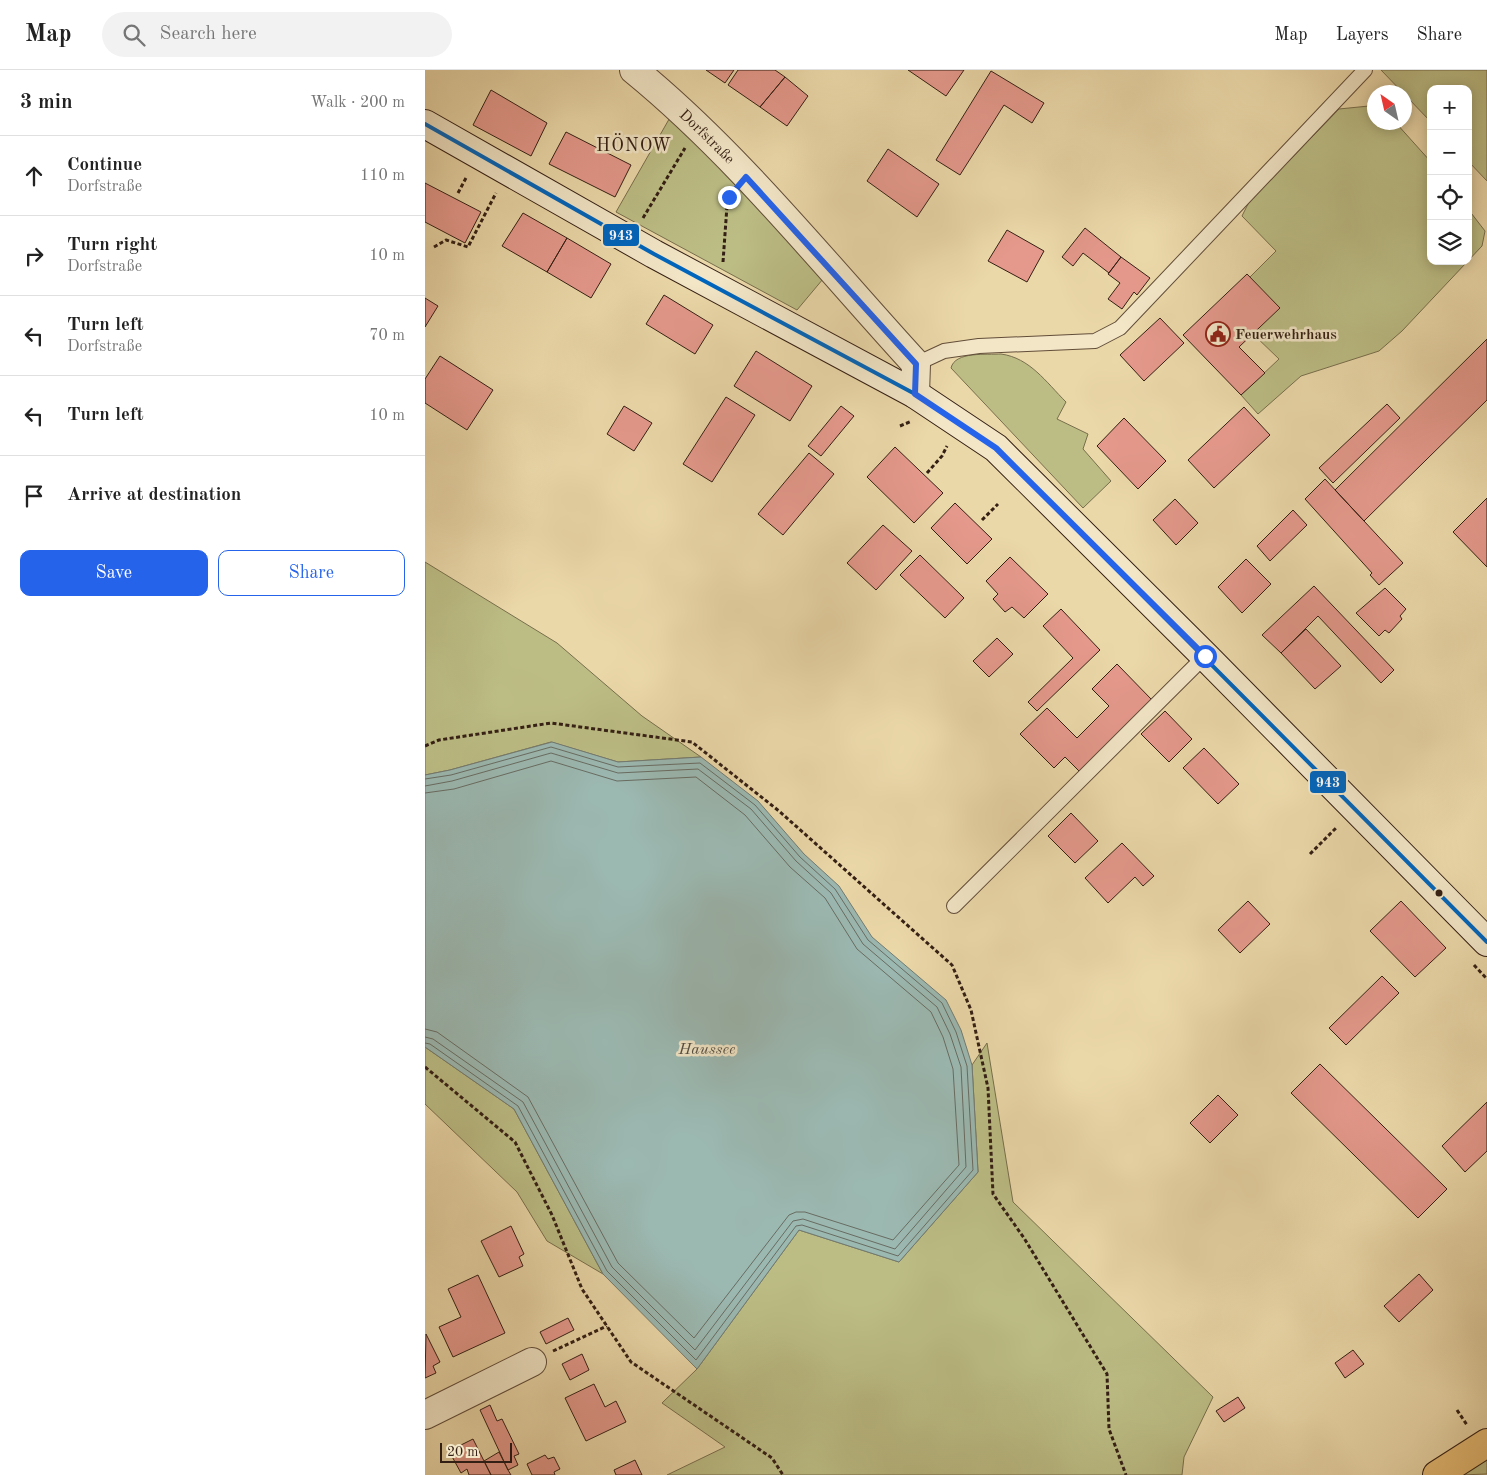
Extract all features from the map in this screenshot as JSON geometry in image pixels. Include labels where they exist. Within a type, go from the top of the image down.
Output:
[{"type":"main road","name":"Dorfstraße","points":[[634,70],[659,90],[746,177],[916,364]]},
{"type":"main road","points":[[425,124],[629,240],[915,394],[996,448],[1205,656],[1479,952]]},
{"type":"main road","points":[[915,394],[916,364]]},
{"type":"main road","points":[[425,1415],[533,1362]]},
{"type":"main road","points":[[1437,1475],[1479,1436]]},
{"type":"lane","points":[[916,364],[944,350],[979,346],[1095,341],[1120,328],[1365,70]]},
{"type":"lane","points":[[955,906],[1205,656]]},
{"type":"path","points":[[629,240],[699,130]]},
{"type":"path","points":[[458,193],[468,174]]},
{"type":"path","points":[[712,285],[725,256],[729,197],[746,177]]},
{"type":"path","points":[[434,247],[446,240],[467,247],[497,190]]},
{"type":"path","points":[[927,473],[942,456],[951,439]]},
{"type":"path","points":[[982,520],[998,504]]},
{"type":"path","points":[[425,746],[439,740],[551,723],[692,742],[779,811],[952,965],[971,1010],[988,1088],[993,1194],[1024,1238],[1107,1374],[1109,1429],[1126,1475]]},
{"type":"path","points":[[1310,854],[1336,828]]},
{"type":"path","points":[[1479,952],[1487,979]]},
{"type":"path","points":[[425,1067],[515,1142],[552,1215],[582,1289],[631,1362],[772,1458],[783,1475]]},
{"type":"path","points":[[533,1362],[607,1326]]},
{"type":"path","points":[[1457,1410],[1479,1436]]},
{"type":"green space","points":[[1381,70],[1487,70],[1487,181],[1472,165],[1472,85],[1427,85],[1427,118],[1412,102],[1412,85],[1395,85]]},
{"type":"green space","points":[[1367,106],[1367,130],[1402,130],[1427,158],[1427,265],[1464,265],[1402,331],[1379,351],[1301,376],[1258,414],[1241,395],[1279,359],[1253,334],[1250,277],[1276,251],[1242,216],[1249,202],[1339,109]]},
{"type":"green space","points":[[672,114],[823,279],[797,310],[616,212]]},
{"type":"green space","points":[[1472,214],[1485,231],[1482,246],[1472,257]]},
{"type":"green space","points":[[1001,354],[1021,360],[1037,372],[1066,402],[1057,419],[1088,434],[1083,449],[1111,481],[1083,508],[951,368],[954,363],[965,356]]},
{"type":"green space","points":[[425,562],[557,643],[642,716],[701,757],[618,762],[551,742],[425,775]]},
{"type":"green space","points":[[987,1043],[1013,1202],[1213,1397],[1184,1457],[1182,1475],[667,1475],[725,1447],[662,1403],[697,1369],[799,1230],[899,1262],[978,1172],[972,1065]]},
{"type":"green space","points":[[425,1047],[514,1109],[603,1274],[547,1241],[517,1192],[425,1104]]},
{"type":"green space","points":[[1487,1458],[1487,1474],[1460,1475]]},
{"type":"water","name":"Haussee","points":[[552,742],[618,762],[701,757],[758,801],[804,854],[839,886],[872,937],[946,1000],[961,1030],[972,1065],[978,1172],[899,1262],[799,1230],[697,1369],[603,1274],[514,1109],[425,1047],[425,775]]},
{"type":"building","points":[[706,70],[734,70],[725,83]]},
{"type":"building","points":[[738,70],[775,70],[785,77],[760,107],[728,85]]},
{"type":"building","points":[[908,70],[964,70],[946,96]]},
{"type":"building","points":[[991,71],[1044,103],[1032,123],[1004,105],[960,175],[936,160]]},
{"type":"building","points":[[785,77],[808,96],[787,126],[760,107]]},
{"type":"building","points":[[491,90],[547,123],[531,156],[473,125]]},
{"type":"building","points":[[566,132],[631,165],[615,197],[549,164]]},
{"type":"building","points":[[888,149],[939,184],[917,217],[867,181]]},
{"type":"building","points":[[425,183],[481,212],[465,243],[425,222]]},
{"type":"building","points":[[523,213],[567,238],[547,272],[502,246]]},
{"type":"building","points":[[1085,228],[1121,257],[1109,273],[1083,253],[1073,266],[1062,257]]},
{"type":"building","points":[[1007,230],[1044,251],[1027,282],[988,261]]},
{"type":"building","points":[[567,238],[611,264],[591,298],[547,272]]},
{"type":"building","points":[[1121,257],[1150,278],[1137,295],[1134,292],[1122,309],[1108,299],[1120,283],[1108,274]]},
{"type":"building","name":"Feuerwehrhaus","points":[[1247,274],[1280,308],[1239,347],[1265,373],[1241,395],[1183,335]]},
{"type":"building","points":[[664,295],[713,325],[695,354],[646,324]]},
{"type":"building","points":[[425,298],[438,306],[425,327]]},
{"type":"building","points":[[1160,318],[1184,343],[1144,381],[1120,355]]},
{"type":"building","points":[[1487,339],[1487,400],[1364,521],[1335,490]]},
{"type":"building","points":[[756,351],[812,386],[790,421],[734,386]]},
{"type":"building","points":[[440,356],[493,390],[467,430],[425,403],[425,379]]},
{"type":"building","points":[[726,397],[755,415],[712,482],[683,464]]},
{"type":"building","points":[[1387,404],[1400,418],[1333,483],[1319,468]]},
{"type":"building","points":[[624,406],[652,423],[634,451],[607,434]]},
{"type":"building","points":[[841,406],[854,416],[821,456],[808,446]]},
{"type":"building","points":[[1244,407],[1270,435],[1214,488],[1188,460]]},
{"type":"building","points":[[1124,418],[1166,461],[1138,489],[1097,446]]},
{"type":"building","points":[[895,447],[943,493],[914,523],[867,477]]},
{"type":"building","points":[[809,453],[834,474],[783,535],[758,514]]},
{"type":"building","points":[[1325,479],[1403,563],[1379,585],[1370,575],[1372,573],[1305,499]]},
{"type":"building","points":[[1487,498],[1487,567],[1453,532]]},
{"type":"building","points":[[1175,499],[1198,523],[1176,545],[1153,520]]},
{"type":"building","points":[[955,503],[992,539],[967,564],[931,528]]},
{"type":"building","points":[[1293,510],[1307,525],[1270,561],[1257,546]]},
{"type":"building","points":[[883,525],[912,551],[876,590],[847,563]]},
{"type":"building","points":[[920,555],[964,598],[945,618],[900,575]]},
{"type":"building","points":[[1010,557],[1048,594],[1024,618],[1012,607],[1005,612],[993,599],[998,594],[986,581]]},
{"type":"building","points":[[1246,559],[1271,584],[1242,613],[1218,587]]},
{"type":"building","points":[[1314,586],[1394,670],[1381,683],[1318,616],[1281,653],[1262,635]]},
{"type":"building","points":[[1385,588],[1406,609],[1400,616],[1402,619],[1389,633],[1385,630],[1379,636],[1356,613]]},
{"type":"building","points":[[1061,609],[1100,650],[1037,711],[1028,702],[1073,658],[1043,626]]},
{"type":"building","points":[[1306,629],[1341,666],[1315,689],[1281,653]]},
{"type":"building","points":[[997,638],[1013,654],[989,677],[973,661]]},
{"type":"building","points":[[1117,664],[1152,700],[1079,771],[1065,757],[1054,768],[1020,734],[1047,708],[1077,738],[1109,706],[1092,689]]},
{"type":"building","points":[[1165,711],[1192,739],[1169,762],[1141,734]]},
{"type":"building","points":[[1204,748],[1239,784],[1218,804],[1183,768]]},
{"type":"building","points":[[1071,813],[1098,841],[1075,863],[1048,836]]},
{"type":"building","points":[[1122,843],[1154,876],[1143,886],[1135,877],[1108,903],[1085,878]]},
{"type":"building","points":[[1248,901],[1270,924],[1240,953],[1218,930]]},
{"type":"building","points":[[1401,901],[1446,948],[1415,977],[1370,931]]},
{"type":"building","points":[[1382,976],[1399,993],[1346,1045],[1329,1028]]},
{"type":"building","points":[[1320,1064],[1447,1189],[1418,1218],[1291,1093]]},
{"type":"building","points":[[1218,1095],[1238,1115],[1210,1143],[1190,1123]]},
{"type":"building","points":[[1487,1102],[1487,1151],[1465,1172],[1442,1146]]},
{"type":"building","points":[[511,1226],[524,1254],[519,1257],[523,1266],[499,1277],[481,1241]]},
{"type":"building","points":[[1419,1274],[1433,1290],[1399,1322],[1384,1306]]},
{"type":"building","points":[[478,1275],[505,1333],[453,1357],[439,1327],[461,1317],[448,1289]]},
{"type":"building","points":[[568,1318],[574,1330],[546,1344],[540,1332]]},
{"type":"building","points":[[426,1334],[440,1362],[433,1366],[436,1373],[425,1378]]},
{"type":"building","points":[[1353,1350],[1364,1364],[1345,1378],[1335,1363]]},
{"type":"building","points":[[582,1354],[589,1370],[570,1380],[562,1364]]},
{"type":"building","points":[[594,1384],[605,1407],[616,1401],[626,1422],[586,1441],[565,1398]]},
{"type":"building","points":[[1238,1397],[1245,1408],[1224,1422],[1216,1411]]},
{"type":"building","points":[[490,1405],[497,1421],[502,1419],[519,1454],[514,1456],[518,1465],[508,1470],[480,1410]]},
{"type":"building","points":[[473,1439],[491,1475],[469,1475],[467,1469],[461,1473],[449,1451]]},
{"type":"building","points":[[499,1452],[511,1475],[491,1475],[484,1461]]},
{"type":"building","points":[[545,1455],[548,1459],[554,1457],[560,1469],[554,1472],[555,1475],[532,1475],[527,1464]]},
{"type":"building","points":[[635,1460],[642,1475],[616,1475],[614,1470]]},
{"type":"transit line","name":"943","points":[[425,124],[654,254],[915,394],[996,448],[1487,942]]},
{"type":"place","name":"Feuerwehrhaus","points":[[1218,334]]},
{"type":"district","name":"HÖNOW","points":[[634,145]]},
{"type":"route","points":[[729,197],[746,177],[916,364],[915,394],[960,422],[996,448],[1205,656]]}]
